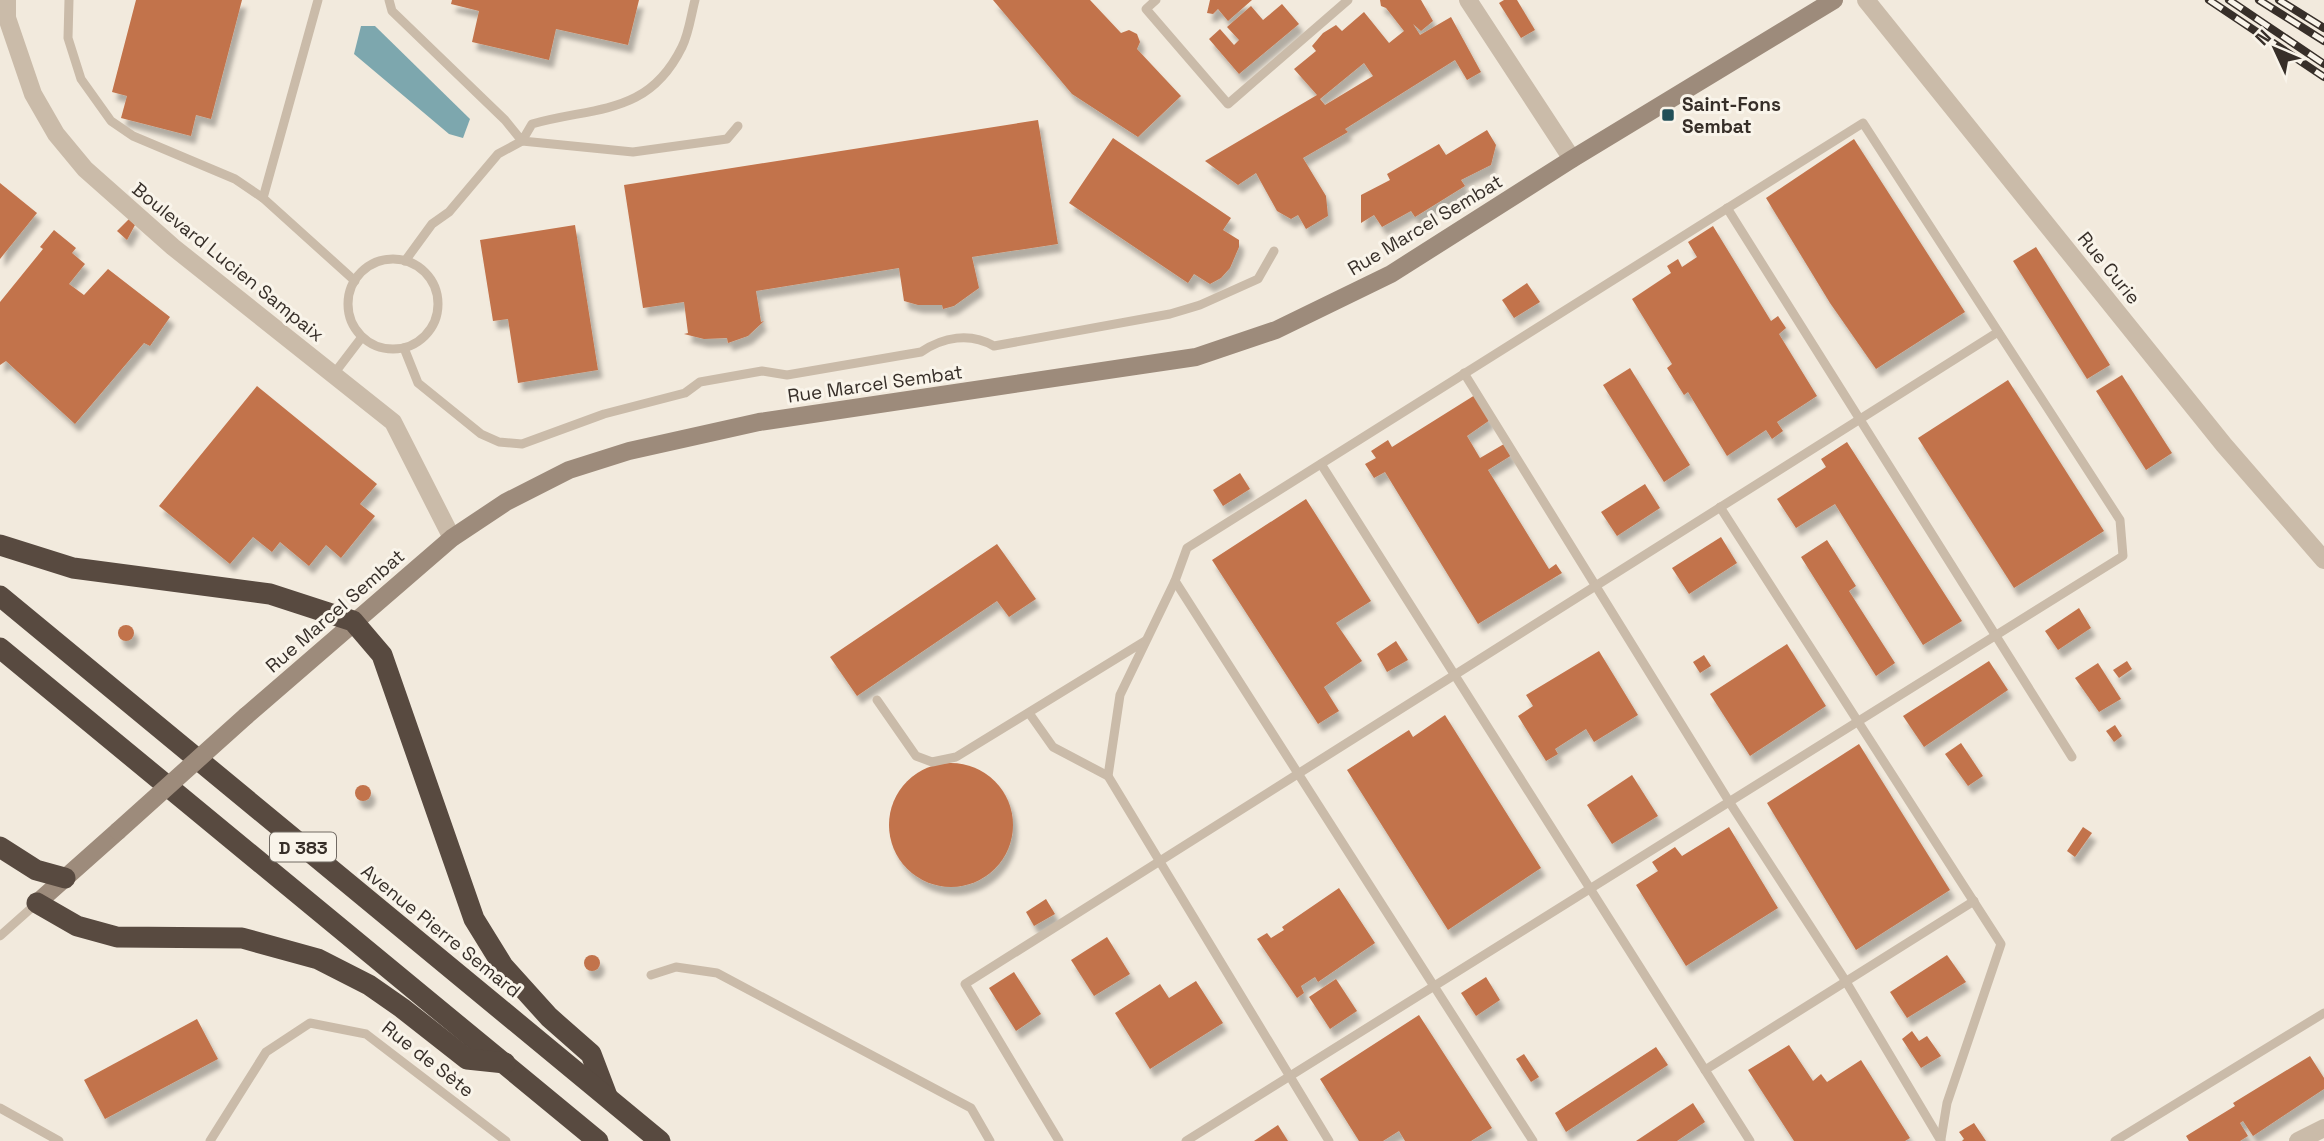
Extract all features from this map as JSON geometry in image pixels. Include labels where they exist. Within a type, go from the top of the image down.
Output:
[{"type":"highway","points":[[0,545],[73,568],[271,594],[354,621],[382,655],[474,919],[503,966],[549,1017],[591,1054],[607,1096]]},
{"type":"highway","name":"Avenue Pierre Semard","points":[[0,596],[660,1141]]},
{"type":"highway","name":"D 383","points":[[0,648],[598,1141]]},
{"type":"highway","points":[[0,846],[36,870],[65,878]]},
{"type":"highway","points":[[37,903],[77,926],[117,937],[242,938],[318,959],[369,985],[402,1007],[467,1059],[505,1063]]},
{"type":"main road","name":"Rue Marcel Sembat","points":[[37,903],[354,621],[452,538],[506,502],[569,470],[629,451],[758,422],[1146,365],[1196,356],[1276,330],[1391,274],[1572,159],[1834,0]]},
{"type":"street","name":"Boulevard Lucien Sampaix","points":[[7,0],[7,18],[33,94],[56,134],[85,169],[173,247],[393,422],[452,538]]},
{"type":"street","points":[[1468,0],[1572,159]]},
{"type":"street","name":"Rue Curie","points":[[1866,0],[2224,445],[2324,560]]},
{"type":"street","points":[[2298,1141],[2324,1128]]},
{"type":"lane","points":[[69,0],[68,38],[81,79],[111,121],[134,136],[235,179],[262,198],[355,281]]},
{"type":"lane","points":[[262,198],[318,0]]},
{"type":"lane","points":[[389,0],[392,11],[505,120],[522,141]]},
{"type":"lane","points":[[522,141],[532,124],[626,103],[658,85],[683,46],[695,0]]},
{"type":"lane","points":[[1156,0],[1146,9],[1228,104],[1348,0]]},
{"type":"lane","points":[[1108,776],[1120,695],[1175,581],[1186,548],[1863,123],[2120,520],[2123,556],[1186,1141]]},
{"type":"lane","points":[[405,261],[432,224],[449,212],[498,154],[522,141],[570,143],[633,152],[727,139],[737,126]]},
{"type":"lane","points":[[1727,208],[2072,757]]},
{"type":"lane","points":[[404,348],[418,383],[481,435],[499,442],[522,444],[604,414],[685,393],[700,382],[762,371],[787,375],[807,372],[921,352],[936,342],[978,336],[994,346],[1170,314],[1200,305],[1258,279],[1274,251]]},
{"type":"lane","points":[[405,261],[428,277],[438,303],[429,331],[418,342],[404,348],[389,349],[362,337],[353,325],[348,310],[355,281],[376,263],[405,261]]},
{"type":"lane","points":[[1059,1141],[965,984],[1998,332]]},
{"type":"lane","points":[[333,375],[362,337]]},
{"type":"lane","points":[[1464,373],[1597,584],[1730,803],[1845,980],[1941,1140]]},
{"type":"lane","points":[[1321,464],[1750,1141]]},
{"type":"lane","points":[[1720,507],[2001,944],[1947,1102],[1941,1140]]},
{"type":"lane","points":[[1175,581],[1533,1141]]},
{"type":"lane","points":[[877,699],[916,756],[932,762],[956,757],[1147,640]]},
{"type":"lane","points":[[1029,713],[1053,747],[1108,776],[1329,1141]]},
{"type":"lane","points":[[1705,1070],[1973,901]]},
{"type":"lane","name":"Rue Marcel Sembat","points":[[0,936],[37,903]]},
{"type":"lane","points":[[651,975],[676,967],[717,973],[971,1108],[990,1141]]},
{"type":"lane","points":[[2115,1141],[2324,1013]]},
{"type":"lane","name":"Rue de Sète","points":[[211,1141],[266,1052],[310,1023],[366,1034],[506,1141]]},
{"type":"lane","points":[[0,1108],[59,1141]]},
{"type":"water","points":[[361,26],[375,26],[470,119],[463,138],[449,134],[354,54]]},
{"type":"building","points":[[136,0],[242,0],[211,119],[196,115],[191,136],[121,118],[127,96],[112,92]]},
{"type":"building","points":[[452,0],[639,0],[628,45],[556,29],[549,60],[472,42],[479,11],[451,4]]},
{"type":"building","points":[[993,0],[1090,0],[1121,33],[1129,30],[1137,34],[1140,42],[1137,49],[1181,96],[1138,137],[1072,94]]},
{"type":"building","points":[[1210,0],[1252,0],[1228,21],[1218,9],[1213,14],[1207,13]]},
{"type":"building","points":[[1380,0],[1421,0],[1433,21],[1421,31],[1413,24],[1420,35],[1451,17],[1481,72],[1467,80],[1455,60],[1345,129],[1348,132],[1303,158],[1326,196],[1328,216],[1306,229],[1298,215],[1291,219],[1277,211],[1256,173],[1238,185],[1205,161],[1317,95],[1294,69],[1316,51],[1312,46],[1323,33],[1336,25],[1342,31],[1364,12],[1389,43],[1404,31],[1386,8],[1381,6]],"holes":[[[1364,63],[1373,76],[1325,105],[1320,99]]]},
{"type":"building","points":[[1504,0],[1517,0],[1535,30],[1521,38],[1499,3]]},
{"type":"building","points":[[1282,4],[1299,24],[1239,74],[1209,39],[1220,29],[1234,45],[1239,40],[1227,27],[1251,6],[1263,20]]},
{"type":"building","points":[[1038,120],[1058,244],[972,257],[979,288],[954,306],[943,309],[942,305],[918,305],[904,301],[899,268],[756,291],[761,322],[764,321],[748,336],[728,343],[727,338],[704,339],[684,334],[688,333],[684,302],[643,308],[624,185]]},
{"type":"building","points":[[1487,130],[1496,145],[1491,165],[1461,180],[1465,186],[1415,217],[1411,211],[1382,227],[1374,215],[1361,223],[1361,195],[1390,180],[1387,174],[1439,144],[1446,155]]},
{"type":"building","points":[[1113,138],[1231,218],[1223,230],[1239,240],[1239,247],[1230,268],[1221,278],[1210,284],[1194,274],[1188,283],[1069,203]]},
{"type":"building","points":[[1854,139],[1965,312],[1876,369],[1830,303],[1766,198]]},
{"type":"building","points":[[0,183],[37,213],[0,259]]},
{"type":"building","points":[[129,219],[135,225],[127,240],[117,231]]},
{"type":"building","points":[[575,225],[598,370],[518,383],[508,319],[493,321],[480,240]]},
{"type":"building","points":[[1713,226],[1771,321],[1778,316],[1786,328],[1779,334],[1817,396],[1777,422],[1783,431],[1772,439],[1766,430],[1727,456],[1688,392],[1684,395],[1667,368],[1672,364],[1632,299],[1671,273],[1667,266],[1678,259],[1682,267],[1697,257],[1688,242]]},
{"type":"building","points":[[54,230],[76,248],[72,253],[85,264],[69,284],[84,295],[108,269],[170,317],[150,346],[144,343],[75,424],[6,361],[0,365],[0,302],[43,249],[40,247]]},
{"type":"building","points":[[2036,247],[2110,365],[2087,379],[2013,261]]},
{"type":"building","points":[[1527,283],[1540,302],[1514,318],[1502,300]]},
{"type":"building","points":[[1630,368],[1690,465],[1664,482],[1603,385]]},
{"type":"building","points":[[2122,375],[2172,453],[2146,470],[2096,391]]},
{"type":"building","points":[[2008,380],[2104,531],[2014,588],[1918,438]]},
{"type":"building","points":[[257,386],[377,484],[360,504],[375,516],[341,558],[326,545],[309,566],[280,542],[272,552],[253,537],[230,564],[159,506]]},
{"type":"building","points":[[1475,395],[1490,420],[1467,436],[1480,458],[1504,444],[1512,455],[1488,470],[1549,569],[1556,564],[1562,573],[1478,624],[1385,472],[1374,478],[1365,464],[1376,458],[1371,451],[1388,440],[1392,447]]},
{"type":"building","points":[[1847,442],[1962,621],[1923,645],[1835,504],[1796,528],[1777,499],[1826,467],[1821,459]]},
{"type":"building","points":[[1240,473],[1250,489],[1223,506],[1213,490]]},
{"type":"building","points":[[1645,484],[1660,508],[1617,536],[1601,512]]},
{"type":"building","points":[[1306,499],[1371,601],[1336,623],[1362,661],[1324,687],[1339,711],[1318,724],[1212,560]]},
{"type":"building","points":[[1721,537],[1737,563],[1689,594],[1672,568]]},
{"type":"building","points":[[1827,540],[1856,586],[1849,591],[1895,663],[1876,676],[1801,557]]},
{"type":"building","points":[[997,544],[1036,599],[1009,617],[997,601],[857,696],[830,657]]},
{"type":"building","points":[[2079,608],[2091,628],[2058,650],[2045,631]]},
{"type":"building","points":[[126,625],[132,627],[132,639],[126,641],[120,639],[118,633],[120,627]]},
{"type":"building","points":[[1396,641],[1408,660],[1387,672],[1377,654]]},
{"type":"building","points":[[1787,644],[1826,706],[1750,756],[1710,694]]},
{"type":"building","points":[[1599,651],[1638,715],[1594,742],[1586,729],[1555,749],[1558,754],[1546,761],[1518,716],[1533,706],[1526,695]]},
{"type":"building","points":[[1704,655],[1711,666],[1700,673],[1693,662]]},
{"type":"building","points":[[1989,661],[2008,690],[1924,747],[1903,716]]},
{"type":"building","points":[[2127,661],[2132,669],[2119,678],[2113,670]]},
{"type":"building","points":[[2098,663],[2121,699],[2099,712],[2075,678]]},
{"type":"building","points":[[1445,715],[1541,868],[1448,930],[1347,770],[1409,730],[1413,737]]},
{"type":"building","points":[[2115,725],[2122,736],[2114,742],[2106,731]]},
{"type":"building","points":[[1961,743],[1983,776],[1968,786],[1945,754]]},
{"type":"building","points":[[1859,744],[1950,890],[1856,950],[1767,803]]},
{"type":"building","points":[[951,763],[975,767],[995,781],[1009,801],[1013,825],[1009,849],[995,869],[975,883],[951,887],[927,883],[907,869],[893,849],[889,825],[893,801],[907,781],[927,767]]},
{"type":"building","points":[[1632,775],[1658,816],[1612,844],[1587,805]]},
{"type":"building","points":[[363,785],[371,793],[363,801],[355,793]]},
{"type":"building","points":[[1729,827],[1778,908],[1686,966],[1636,885],[1658,871],[1652,862],[1675,847],[1682,856]]},
{"type":"building","points":[[2083,827],[2092,833],[2075,857],[2067,851]]},
{"type":"building","points":[[1339,888],[1375,943],[1318,982],[1315,977],[1301,986],[1304,993],[1297,998],[1257,939],[1267,933],[1271,938],[1284,930],[1282,927]]},
{"type":"building","points":[[1046,899],[1055,914],[1034,926],[1026,912]]},
{"type":"building","points":[[1107,937],[1130,974],[1094,996],[1071,960]]},
{"type":"building","points":[[592,955],[598,957],[598,969],[592,971],[586,969],[584,963],[586,957]]},
{"type":"building","points":[[1947,955],[1966,982],[1907,1018],[1890,992]]},
{"type":"building","points":[[1014,972],[1041,1014],[1016,1031],[989,988]]},
{"type":"building","points":[[1486,977],[1500,1000],[1476,1016],[1461,993]]},
{"type":"building","points":[[1336,979],[1357,1011],[1330,1029],[1309,997]]},
{"type":"building","points":[[1196,981],[1223,1023],[1150,1069],[1115,1013],[1160,984],[1169,998]]},
{"type":"building","points":[[1419,1015],[1492,1128],[1471,1141],[1405,1141],[1399,1131],[1383,1141],[1359,1141],[1320,1079]]},
{"type":"building","points":[[197,1019],[218,1059],[105,1119],[84,1080]]},
{"type":"building","points":[[1912,1031],[1919,1041],[1927,1036],[1941,1056],[1921,1068],[1902,1039]]},
{"type":"building","points":[[1789,1045],[1813,1081],[1821,1074],[1827,1082],[1861,1060],[1910,1138],[1905,1141],[1794,1141],[1748,1070]]},
{"type":"building","points":[[1656,1047],[1668,1065],[1566,1132],[1555,1113]]},
{"type":"building","points":[[1524,1054],[1539,1077],[1531,1082],[1516,1059]]},
{"type":"building","points":[[2310,1056],[2324,1078],[2324,1089],[2253,1136],[2243,1121],[2240,1123],[2248,1136],[2240,1141],[2189,1141],[2186,1136],[2235,1106],[2233,1103]]},
{"type":"building","points":[[1693,1103],[1705,1122],[1677,1141],[1636,1141]]},
{"type":"building","points":[[1974,1123],[1986,1141],[1962,1141],[1964,1139],[1959,1132]]},
{"type":"building","points":[[1278,1125],[1288,1141],[1254,1141]]},
{"type":"railway","points":[[2209,0],[2324,77]]},
{"type":"railway","points":[[2229,0],[2324,64]]},
{"type":"railway","points":[[2259,0],[2324,41]]},
{"type":"railway","points":[[2279,0],[2324,28]]},
{"type":"place","name":"Saint-Fons Sembat","points":[[1668,115]]}]
